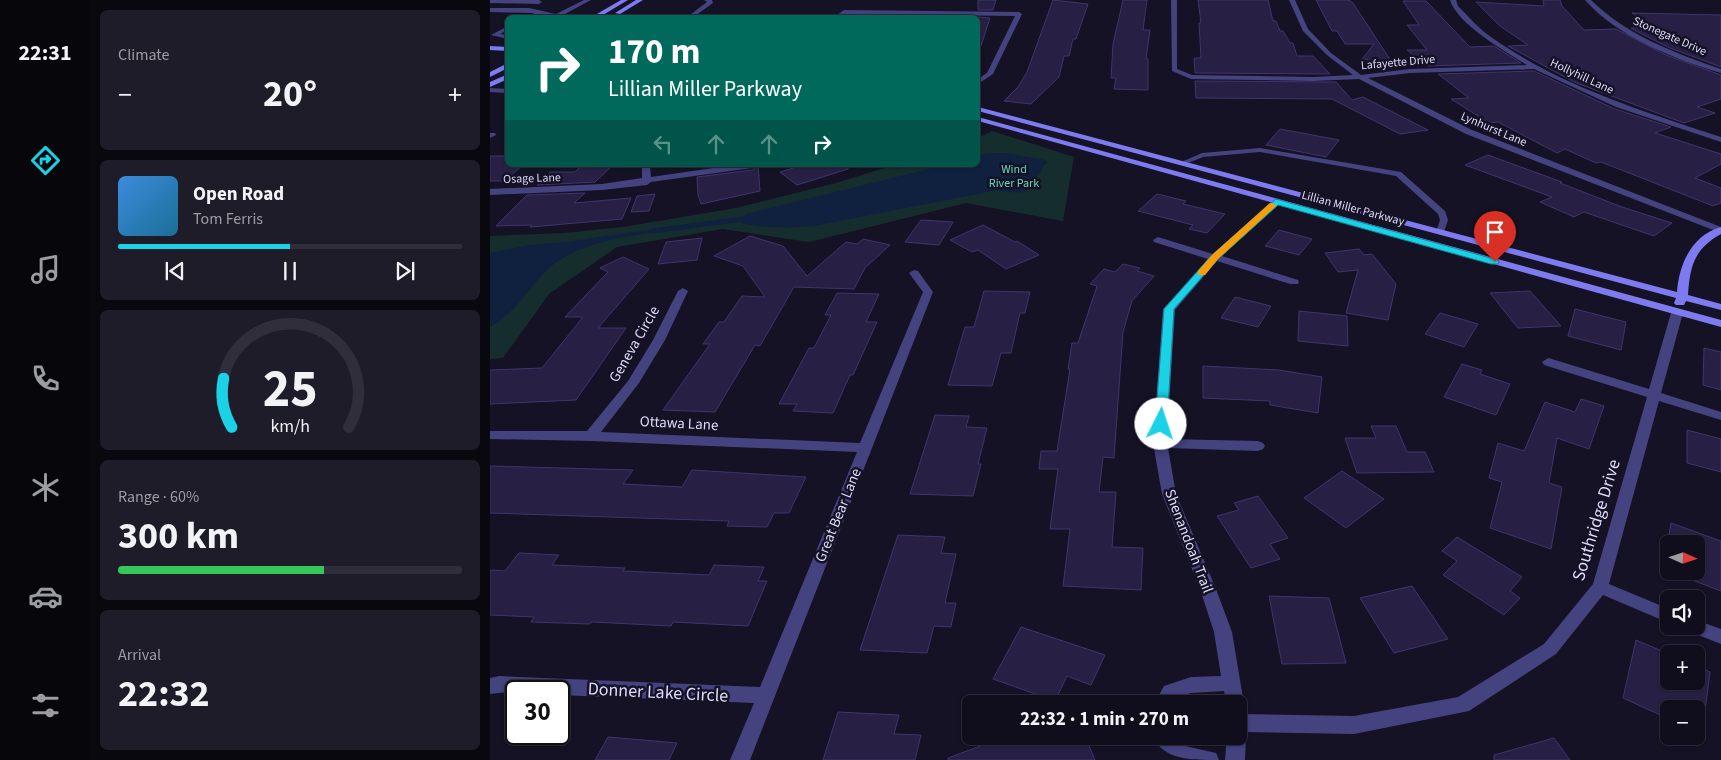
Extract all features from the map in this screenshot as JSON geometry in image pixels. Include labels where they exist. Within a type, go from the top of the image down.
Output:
[{"type":"main road","points":[[598,15],[625,0]]},
{"type":"main road","points":[[615,15],[640,0]]},
{"type":"main road","points":[[490,48],[505,49]]},
{"type":"main road","points":[[490,55],[505,56]]},
{"type":"main road","points":[[490,75],[505,67]]},
{"type":"main road","points":[[490,85],[505,78]]},
{"type":"main road","name":"Lillian Miller Parkway","points":[[980,110],[1721,307]]},
{"type":"main road","name":"Lillian Miller Parkway","points":[[980,121],[1721,324]]},
{"type":"main road","name":"Southridge Drive","points":[[1676,312],[1683,296],[1684,275],[1695,248],[1706,238],[1721,230]]},
{"type":"street","name":"Lafayette Drive","points":[[1174,0],[1174,70],[1191,77],[1313,79],[1360,77],[1410,71],[1535,67]]},
{"type":"street","name":"Lynhurst Lane","points":[[1292,0],[1305,30],[1329,54],[1360,77],[1469,132],[1721,230]]},
{"type":"street","name":"Hollyhill Lane","points":[[1453,0],[1455,7],[1488,38],[1535,67],[1619,105],[1721,140]]},
{"type":"street","name":"Stonegate Drive","points":[[1588,0],[1608,19],[1638,36],[1721,71]]},
{"type":"street","points":[[840,15],[844,12],[1019,14],[990,74],[980,81]]},
{"type":"street","points":[[646,167],[647,182]]},
{"type":"street","name":"Osage Lane","points":[[490,192],[602,187],[647,182],[740,167]]},
{"type":"street","name":"Shenandoah Trail","points":[[1234,695],[1223,632],[1208,589],[1169,494],[1160,443],[1169,309],[1215,257],[1276,202]]},
{"type":"street","points":[[1158,240],[1294,282]]},
{"type":"street","name":"Great Bear Lane","points":[[740,760],[928,292],[914,273]]},
{"type":"street","name":"Geneva Circle","points":[[592,436],[634,383],[659,340],[683,291]]},
{"type":"street","name":"Southridge Drive","points":[[1247,723],[1354,725],[1462,704],[1550,649],[1600,588],[1676,312]]},
{"type":"street","points":[[1548,362],[1721,416]]},
{"type":"street","name":"Ottawa Lane","points":[[490,435],[592,436],[866,448]]},
{"type":"street","points":[[1160,443],[1258,446]]},
{"type":"street","points":[[1600,588],[1660,612]]},
{"type":"street","points":[[1705,630],[1721,637]]},
{"type":"street","points":[[1168,695],[1170,692],[1191,685],[1232,683]]},
{"type":"street","name":"Donner Lake Circle","points":[[490,686],[499,684],[766,695]]},
{"type":"street","points":[[1165,745],[1173,752],[1209,760]]},
{"type":"street","points":[[1235,760],[1236,745]]},
{"type":"lane","points":[[559,15],[588,0]]},
{"type":"lane","points":[[692,15],[710,3],[707,0]]},
{"type":"lane","points":[[490,2],[538,2]]},
{"type":"lane","points":[[522,10],[538,2]]},
{"type":"lane","points":[[490,10],[522,10],[549,15]]},
{"type":"lane","points":[[534,15],[539,12]]},
{"type":"lane","points":[[490,14],[505,16]]},
{"type":"lane","points":[[505,30],[494,35],[505,37]]},
{"type":"lane","points":[[490,90],[505,91]]},
{"type":"lane","points":[[1182,163],[1202,155],[1260,150],[1398,174],[1442,213],[1444,220],[1440,232]]},
{"type":"green space","name":"Wind River Park","points":[[992,131],[1074,157],[1063,221],[966,203],[809,242],[723,229],[617,247],[549,294],[503,358],[490,359],[490,236],[564,233],[623,227],[736,208],[892,167],[980,167],[980,137]]},
{"type":"water","points":[[1005,153],[1045,160],[1047,163],[1043,166],[1040,173],[1024,188],[1027,191],[1023,192],[993,191],[814,226],[778,228],[741,223],[746,214],[937,167],[980,167],[980,155]]},
{"type":"water","points":[[654,229],[653,232],[595,244],[568,255],[544,273],[513,309],[490,327],[490,253],[528,245],[565,242]]},
{"type":"building","points":[[978,0],[996,0],[993,10],[978,10]]},
{"type":"building","points":[[1053,0],[1088,4],[1076,39],[1073,39],[1069,56],[1064,56],[1059,77],[1031,104],[1004,101],[1018,87],[1027,72]]},
{"type":"building","points":[[1123,0],[1147,0],[1143,30],[1150,30],[1146,59],[1148,59],[1148,90],[1114,89],[1116,78],[1111,78],[1113,44]]},
{"type":"building","points":[[1198,0],[1268,0],[1273,21],[1276,21],[1280,31],[1283,31],[1290,43],[1293,43],[1297,56],[1313,56],[1330,74],[1195,73],[1194,58],[1201,58],[1199,23],[1201,23]]},
{"type":"building","points":[[1316,0],[1349,0],[1353,3],[1393,64],[1362,59],[1374,44],[1345,44],[1337,31],[1332,31]]},
{"type":"building","points":[[1543,0],[1560,0],[1562,6],[1584,30],[1616,29],[1666,55],[1721,75],[1721,99],[1697,107],[1715,113],[1684,123],[1574,82],[1508,46],[1528,45],[1500,26],[1476,2],[1544,6]]},
{"type":"building","points":[[1403,1],[1426,1],[1470,47],[1494,46],[1521,63],[1428,66],[1407,50],[1427,50],[1407,25],[1419,25]]},
{"type":"building","points":[[1632,13],[1721,15],[1721,67],[1670,48],[1631,28],[1652,27]]},
{"type":"building","points":[[980,17],[990,18],[981,46]]},
{"type":"building","points":[[1534,71],[1615,109],[1671,127],[1655,133],[1721,154],[1721,164],[1695,178],[1721,188],[1721,203],[1713,206],[1601,162],[1596,163],[1565,149],[1557,153],[1498,122],[1489,123],[1451,99],[1469,98],[1438,74]]},
{"type":"building","points":[[1195,81],[1336,82],[1352,100],[1363,97],[1428,130],[1400,134],[1332,99],[1196,98]]},
{"type":"building","points":[[1280,129],[1339,140],[1326,157],[1266,145]]},
{"type":"building","points":[[1488,155],[1562,182],[1560,183],[1622,207],[1672,223],[1654,236],[1584,212],[1574,217],[1540,202],[1552,197],[1465,165]]},
{"type":"building","points":[[490,156],[505,156],[505,167],[521,167],[504,181],[490,181]]},
{"type":"building","points":[[580,167],[611,167],[595,182],[537,185],[550,172],[575,172]]},
{"type":"building","points":[[758,167],[760,191],[701,204],[698,195],[697,177],[752,170]]},
{"type":"building","points":[[796,167],[848,167],[848,169],[797,185],[780,172]]},
{"type":"building","points":[[585,193],[574,203],[631,198],[622,219],[530,227],[532,225],[496,226],[527,195]]},
{"type":"building","points":[[655,194],[649,211],[631,212],[637,196]]},
{"type":"building","points":[[1157,194],[1186,201],[1183,204],[1225,214],[1207,233],[1189,229],[1193,225],[1138,211]]},
{"type":"building","points":[[921,220],[953,222],[939,245],[905,242]]},
{"type":"building","points":[[983,225],[1015,242],[1017,241],[1039,255],[1006,269],[978,250],[972,252],[950,240]]},
{"type":"building","points":[[1279,230],[1312,239],[1299,255],[1265,246]]},
{"type":"building","points":[[750,236],[783,246],[807,276],[846,242],[857,244],[863,239],[890,245],[865,268],[854,289],[794,287],[760,346],[755,345],[715,412],[663,410],[710,344],[703,344],[719,322],[724,322],[742,296],[765,297],[743,266],[714,256]]},
{"type":"building","points":[[702,238],[697,260],[658,264],[666,242]]},
{"type":"building","points":[[1359,249],[1364,255],[1372,254],[1396,284],[1388,320],[1346,313],[1358,270],[1338,272],[1325,253]]},
{"type":"building","points":[[623,257],[649,269],[598,328],[626,328],[576,400],[490,404],[490,370],[542,368],[583,317],[565,317],[608,272],[600,268]]},
{"type":"building","points":[[1123,264],[1140,268],[1137,271],[1154,276],[1132,301],[1123,332],[1114,458],[1103,457],[1099,492],[1116,492],[1112,547],[1143,548],[1141,590],[1063,586],[1070,529],[1050,529],[1058,469],[1039,469],[1041,451],[1057,451],[1070,369],[1068,369],[1072,343],[1078,343],[1097,286],[1090,284],[1104,269],[1115,272]]},
{"type":"building","points":[[984,291],[1030,292],[1025,313],[1020,313],[1011,353],[1001,353],[992,386],[948,385],[965,327],[974,327]]},
{"type":"building","points":[[1530,291],[1561,326],[1518,328],[1490,293]]},
{"type":"building","points":[[837,293],[879,294],[866,322],[877,322],[833,413],[793,411],[797,404],[779,404],[809,348],[814,348],[831,315],[825,315]]},
{"type":"building","points":[[1235,297],[1271,306],[1258,327],[1221,318]]},
{"type":"building","points":[[1575,309],[1626,322],[1621,350],[1568,336]]},
{"type":"building","points":[[1299,311],[1347,316],[1348,346],[1298,341]]},
{"type":"building","points":[[1440,313],[1478,324],[1464,347],[1425,334]]},
{"type":"building","points":[[1704,348],[1721,352],[1721,390],[1703,385]]},
{"type":"building","points":[[1462,364],[1482,370],[1480,374],[1510,384],[1496,415],[1444,397]]},
{"type":"building","points":[[1203,366],[1279,370],[1322,377],[1318,413],[1270,405],[1270,401],[1203,398]]},
{"type":"building","points":[[1581,399],[1604,406],[1589,449],[1557,438],[1549,483],[1562,487],[1551,549],[1490,528],[1502,482],[1489,478],[1498,443],[1524,451],[1545,402],[1575,412]]},
{"type":"building","points":[[935,415],[969,416],[966,427],[987,428],[978,464],[981,464],[973,496],[910,494]]},
{"type":"building","points":[[1371,426],[1396,426],[1407,452],[1425,452],[1434,472],[1357,473],[1345,438],[1376,438]]},
{"type":"building","points":[[1687,430],[1721,439],[1721,472],[1687,463]]},
{"type":"building","points":[[490,466],[633,470],[623,484],[682,487],[692,470],[806,477],[789,513],[774,513],[767,527],[727,526],[729,521],[490,513]]},
{"type":"building","points":[[1342,471],[1384,499],[1346,528],[1304,498]]},
{"type":"building","points":[[1258,496],[1288,538],[1270,544],[1280,559],[1251,568],[1217,516],[1239,510],[1234,503]]},
{"type":"building","points":[[1671,523],[1704,535],[1669,535]]},
{"type":"building","points":[[898,535],[945,537],[941,553],[956,554],[945,603],[956,603],[951,627],[934,626],[927,653],[860,650]]},
{"type":"building","points":[[1705,535],[1721,541],[1721,591],[1692,580],[1705,580]]},
{"type":"building","points":[[1457,537],[1522,577],[1510,591],[1520,598],[1504,615],[1443,575],[1457,561],[1442,551]]},
{"type":"building","points":[[519,553],[559,555],[552,565],[625,568],[623,571],[709,575],[714,565],[764,567],[758,581],[767,581],[748,626],[673,622],[671,626],[592,622],[590,624],[531,622],[534,617],[490,615],[490,570],[505,571]]},
{"type":"building","points":[[1412,586],[1448,639],[1394,653],[1360,598]]},
{"type":"building","points":[[1269,596],[1329,598],[1346,663],[1282,664]]},
{"type":"building","points":[[1021,627],[1105,655],[1091,685],[1067,676],[1058,695],[1038,695],[993,679]]},
{"type":"building","points":[[1636,640],[1660,650],[1660,690],[1705,690],[1705,670],[1710,672],[1705,711],[1705,700],[1660,700],[1660,715],[1623,698]]},
{"type":"building","points":[[838,712],[899,715],[894,734],[921,735],[915,760],[823,760]]},
{"type":"building","points":[[608,737],[677,743],[669,760],[595,760]]},
{"type":"building","points":[[1554,738],[1570,760],[1494,760],[1494,755]]},
{"type":"building","points":[[983,745],[1089,745],[1095,760],[948,760],[948,758]]},
{"type":"waterway","points":[[653,231],[743,219]]},
{"type":"slow traffic","points":[[1201,273],[1215,257],[1273,205]]},
{"type":"route","points":[[1161,424],[1169,309],[1215,257],[1276,202],[1495,262]]}]
